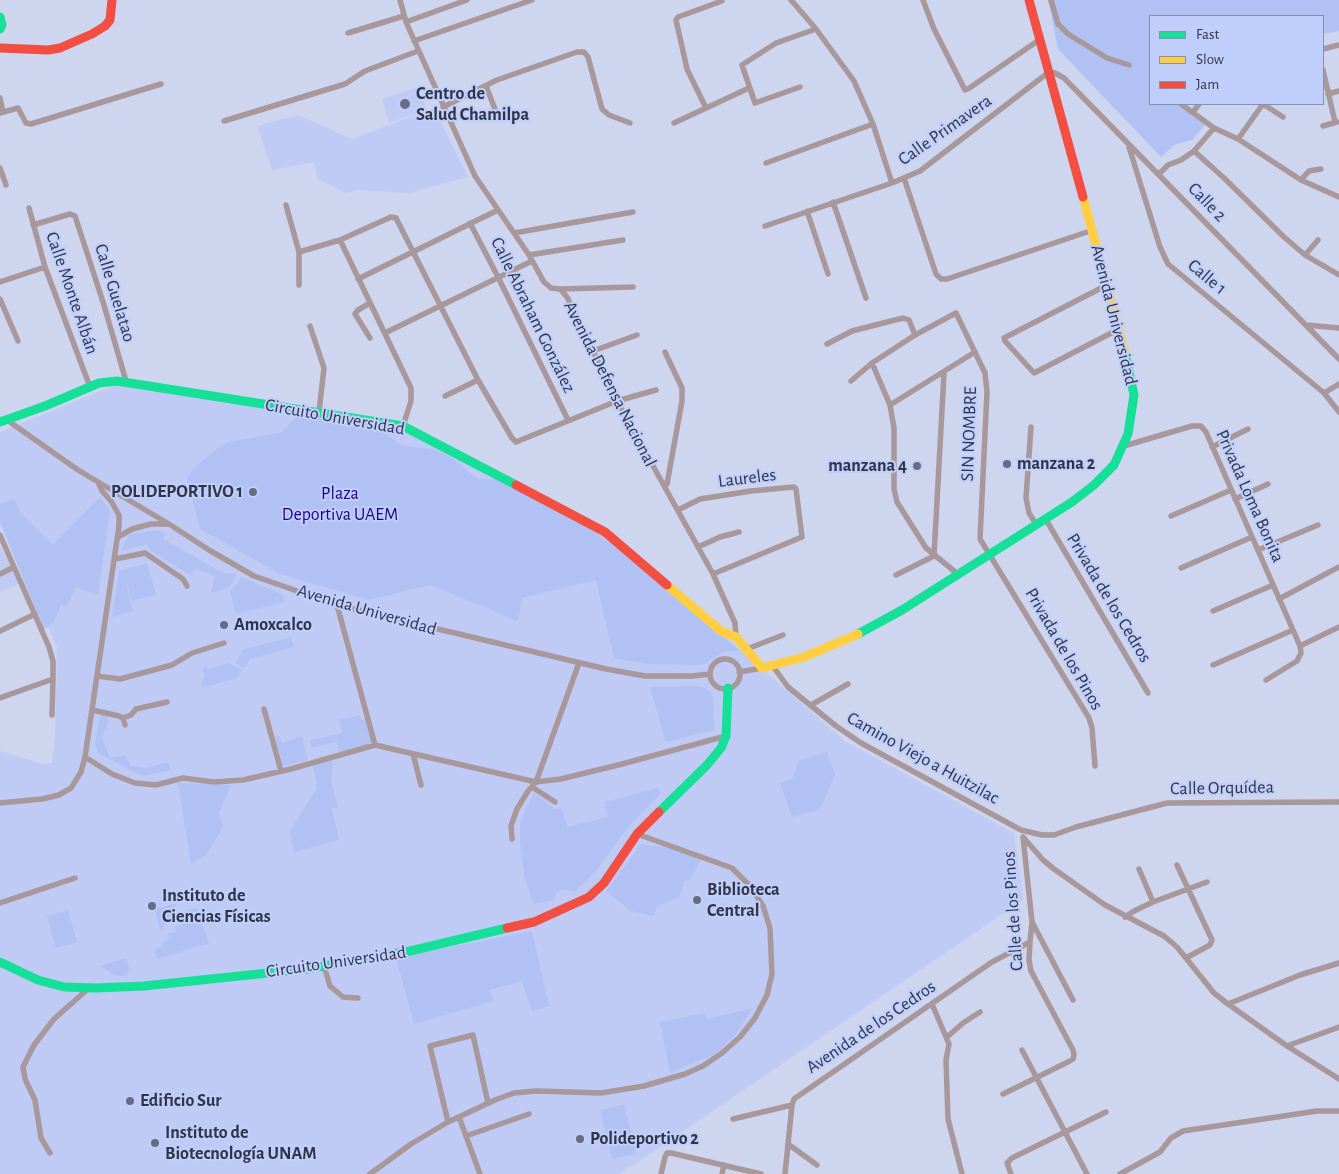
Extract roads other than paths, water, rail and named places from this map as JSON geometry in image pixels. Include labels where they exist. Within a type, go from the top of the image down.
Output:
[{"type":"street","points":[[0,48],[48,50],[60,48],[105,26],[110,20],[112,0]]},
{"type":"street","name":"Avenida Defensa Nacional","points":[[400,0],[406,22],[418,51],[475,176],[547,286],[560,289],[567,297],[617,400],[662,486],[678,510],[712,574],[736,623],[736,637]]},
{"type":"street","points":[[406,22],[467,0]]},
{"type":"street","points":[[414,41],[532,0]]},
{"type":"street","points":[[791,0],[816,29],[854,81],[873,124],[892,183]]},
{"type":"street","points":[[923,0],[934,29],[965,90],[1039,40]]},
{"type":"street","name":"Avenida Universidad","points":[[762,668],[804,657],[848,639],[902,610],[1072,502],[1094,485],[1114,465],[1124,446],[1132,416],[1134,395],[1129,366],[1029,0]]},
{"type":"street","points":[[1051,0],[1058,24],[1068,34],[1107,58],[1129,65]]},
{"type":"street","points":[[706,108],[688,69],[676,20],[678,17],[722,1]]},
{"type":"street","points":[[348,33],[404,16]]},
{"type":"street","points":[[0,17],[2,25],[0,29]]},
{"type":"street","points":[[800,87],[755,103],[742,65],[776,43],[816,29]]},
{"type":"street","points":[[1324,49],[1339,45]]},
{"type":"street","points":[[224,121],[345,84],[365,71],[418,51]]},
{"type":"street","points":[[443,107],[513,74],[577,52],[584,52],[588,57],[602,109],[609,115],[630,123]]},
{"type":"street","name":"Calle 2","points":[[1049,72],[1059,74],[1064,78],[1339,359]]},
{"type":"street","name":"Calle Primavera","points":[[765,226],[892,183],[920,171],[1049,72]]},
{"type":"street","points":[[1323,126],[1337,122],[1324,82]]},
{"type":"street","points":[[0,98],[2,112],[18,108],[26,124],[31,124],[161,84]]},
{"type":"street","points":[[486,86],[498,116]]},
{"type":"street","points":[[674,123],[749,88]]},
{"type":"street","points":[[1328,94],[1339,91]]},
{"type":"street","points":[[1182,105],[1214,128],[1238,139],[1302,180],[1339,197]]},
{"type":"street","points":[[1193,112],[1198,105]]},
{"type":"street","points":[[1238,139],[1262,105]]},
{"type":"street","points":[[1265,105],[1283,117]]},
{"type":"street","points":[[766,163],[873,124]]},
{"type":"street","points":[[1159,174],[1168,165],[1181,160],[1194,151],[1214,128]]},
{"type":"street","name":"Calle 1","points":[[1129,145],[1160,247],[1168,264],[1324,393],[1339,412]]},
{"type":"street","points":[[1194,151],[1304,255],[1339,275]]},
{"type":"street","points":[[0,168],[6,186]]},
{"type":"street","points":[[1302,180],[1309,171],[1321,169]]},
{"type":"street","points":[[904,178],[936,274],[941,279],[947,279],[1092,230]]},
{"type":"street","points":[[833,202],[866,298]]},
{"type":"street","points":[[286,205],[299,252],[299,285]]},
{"type":"street","name":"Calle Monte Albán","points":[[29,208],[45,267],[90,387]]},
{"type":"street","points":[[358,279],[498,210]]},
{"type":"street","points":[[807,211],[828,274]]},
{"type":"street","points":[[514,233],[633,212]]},
{"type":"street","name":"Calle Guelatao","points":[[33,225],[73,214],[103,302],[126,381]]},
{"type":"street","points":[[299,252],[340,240],[394,217],[414,252],[478,380],[516,442],[617,400],[656,390]]},
{"type":"street","name":"Calle Abraham González","points":[[470,223],[568,420]]},
{"type":"street","points":[[340,240],[411,388],[412,395],[403,426]]},
{"type":"street","points":[[386,333],[498,277],[530,258],[623,240]]},
{"type":"street","points":[[1304,255],[1318,240]]},
{"type":"street","points":[[0,282],[45,267]]},
{"type":"street","points":[[1107,285],[1004,338],[1034,373],[1119,329]]},
{"type":"street","points":[[560,289],[633,287]]},
{"type":"street","points":[[0,299],[18,341]]},
{"type":"street","points":[[370,303],[355,314],[370,338]]},
{"type":"street","points":[[851,381],[872,363],[915,335],[956,313],[975,352]]},
{"type":"street","points":[[827,344],[852,331],[903,318],[909,320],[915,335]]},
{"type":"street","points":[[1306,325],[1339,328]]},
{"type":"street","points":[[310,326],[324,368],[319,412]]},
{"type":"street","points":[[593,351],[637,335]]},
{"type":"street","points":[[665,352],[682,388],[682,401],[667,484]]},
{"type":"street","name":"SIN NOMBRE","points":[[890,406],[975,352],[985,373],[987,392],[980,538],[990,553]]},
{"type":"street","points":[[872,363],[890,406],[894,428],[894,489],[897,502],[926,548],[959,575]]},
{"type":"street","name":"SIN NOMBRE","points":[[934,556],[944,373]]},
{"type":"street","points":[[445,396],[478,380]]},
{"type":"street","name":"Circuito Universidad","points":[[4,421],[90,387],[109,381],[126,381],[403,426],[604,532],[721,631],[736,637]]},
{"type":"street","points":[[1324,393],[1339,384]]},
{"type":"street","name":"Avenida Universidad","points":[[4,421],[78,470],[254,576],[336,605],[578,663],[645,676],[710,674]]},
{"type":"street","points":[[1031,426],[1026,493],[1029,513],[1036,524]]},
{"type":"street","name":"Privada Loma Bonita","points":[[1124,446],[1192,426],[1200,426],[1206,432],[1301,649]]},
{"type":"street","points":[[1212,447],[1248,429]]},
{"type":"street","points":[[0,803],[42,799],[58,795],[71,788],[81,772],[85,757],[118,537],[119,514],[102,491],[98,482]]},
{"type":"street","points":[[1235,499],[1268,484]]},
{"type":"street","name":"Laureles","points":[[678,510],[700,499],[751,491],[794,487],[796,489],[802,537],[712,574]]},
{"type":"street","points":[[1171,516],[1231,490]]},
{"type":"street","name":"Privada de los Cedros","points":[[1045,518],[1148,693]]},
{"type":"street","points":[[118,537],[132,529],[151,524],[170,524]]},
{"type":"street","points":[[1258,550],[1318,525]]},
{"type":"street","points":[[698,547],[720,537],[739,532]]},
{"type":"street","points":[[0,535],[49,647],[53,679],[52,715]]},
{"type":"street","points":[[1181,568],[1252,537]]},
{"type":"street","points":[[115,559],[145,553],[183,579],[187,586]]},
{"type":"street","name":"Privada de los Pinos","points":[[990,553],[1089,718],[1092,728],[1095,766]]},
{"type":"street","points":[[896,575],[934,556]]},
{"type":"street","points":[[0,574],[14,567]]},
{"type":"street","points":[[1279,599],[1339,567]]},
{"type":"street","points":[[1212,611],[1273,584]]},
{"type":"street","points":[[336,605],[375,745]]},
{"type":"street","points":[[0,631],[35,614]]},
{"type":"street","points":[[1266,680],[1297,661],[1301,649],[1339,627]]},
{"type":"street","points":[[1213,665],[1293,630]]},
{"type":"street","points":[[747,649],[783,635]]},
{"type":"street","points":[[736,637],[762,668],[740,672]]},
{"type":"street","points":[[97,676],[120,679],[172,665],[192,653],[224,643]]},
{"type":"street","points":[[726,659],[735,663],[740,672],[737,683],[728,688],[717,687],[713,684],[710,669],[716,661],[726,659]]},
{"type":"street","points":[[512,839],[511,826],[517,809],[534,784],[578,663]]},
{"type":"street","name":"Camino Viejo a Huitzilac","points":[[772,665],[788,687],[861,744],[1022,833]]},
{"type":"street","points":[[0,698],[53,679]]},
{"type":"street","points":[[811,705],[848,684]]},
{"type":"street","name":"Circuito Universidad","points":[[0,962],[38,980],[64,987],[144,986],[324,966],[410,951],[534,922],[588,897],[604,883],[637,834],[706,766],[720,748],[726,736],[728,688]]},
{"type":"street","points":[[92,710],[123,718],[131,715],[136,709],[167,702]]},
{"type":"street","points":[[264,709],[281,771]]},
{"type":"street","points":[[123,718],[125,725]]},
{"type":"street","points":[[85,757],[112,774],[135,783],[156,785],[183,778],[214,782],[243,780],[375,745],[534,784],[613,767],[726,736]]},
{"type":"street","points":[[413,754],[421,785]]},
{"type":"street","points":[[534,784],[555,802]]},
{"type":"street","name":"Calle Orquídea","points":[[1022,833],[1054,835],[1076,827],[1166,803],[1339,802]]},
{"type":"street","points":[[1022,833],[1043,860],[1054,869],[1104,905],[1164,936],[1186,958],[1214,993],[1287,1046],[1339,1080]]},
{"type":"street","name":"Calle de los Pinos","points":[[1022,833],[1032,922],[1029,960],[1032,975],[1074,1055],[1068,1062],[1036,1077]]},
{"type":"street","points":[[370,1174],[405,1148],[448,1122],[514,1093],[536,1091],[601,1093],[644,1086],[685,1074],[722,1053],[740,1037],[755,1018],[767,995],[772,974],[770,928],[763,906],[750,886],[732,868],[637,834]]},
{"type":"street","points":[[1177,865],[1212,943],[1186,958]]},
{"type":"street","points":[[1139,869],[1153,902]]},
{"type":"street","points":[[0,903],[75,878]]},
{"type":"street","points":[[1125,917],[1153,902],[1206,882]]},
{"type":"street","points":[[1032,922],[1073,1000]]},
{"type":"street","name":"Avenida de los Cedros","points":[[792,1105],[794,1099],[811,1086],[992,962],[1030,942]]},
{"type":"street","points":[[1228,1004],[1300,974],[1339,963]]},
{"type":"street","points":[[324,966],[330,986],[342,997],[358,998]]},
{"type":"street","points":[[50,1153],[41,1138],[35,1100],[25,1079],[23,1067],[34,1045],[54,1020],[89,988]]},
{"type":"street","points":[[932,1004],[949,1044],[946,1060],[948,1119],[962,1174]]},
{"type":"street","points":[[947,1037],[980,1012]]},
{"type":"street","points":[[1287,1046],[1339,1027]]},
{"type":"street","points":[[448,1122],[430,1046],[473,1035],[488,1103]]},
{"type":"street","points":[[1022,1050],[1087,1174]]},
{"type":"street","points":[[1003,1094],[1036,1077]]},
{"type":"street","points":[[733,1119],[792,1105],[784,1174]]},
{"type":"street","points":[[1120,1174],[1160,1152],[1171,1138],[1190,1130],[1317,1111],[1339,1110]]},
{"type":"street","points":[[1011,1174],[1007,1163],[1012,1158],[1106,1112]]},
{"type":"street","points":[[466,1136],[529,1114]]},
{"type":"street","points":[[459,1117],[480,1174]]},
{"type":"street","points":[[788,1144],[817,1165]]},
{"type":"street","points":[[661,1174],[667,1153],[724,1164],[761,1174]]},
{"type":"street","points":[[722,1174],[724,1164]]},
{"type":"place","name":"Centro de Salud Chamilpa","points":[[405,104]]},
{"type":"place","name":"manzana 2","points":[[1007,464]]},
{"type":"place","name":"manzana 4","points":[[917,466]]},
{"type":"place","name":"POLIDEPORTIVO 1","points":[[253,492]]},
{"type":"place","name":"Amoxcalco","points":[[224,625]]},
{"type":"place","name":"Biblioteca Central","points":[[697,900]]},
{"type":"place","name":"Instituto de Ciencias Físicas","points":[[152,906]]},
{"type":"place","name":"Edificio Sur","points":[[130,1101]]},
{"type":"place","name":"Polideportivo 2","points":[[580,1139]]},
{"type":"place","name":"Instituto de Biotecnología UNAM","points":[[155,1143]]},
{"type":"park label","name":"Plaza Deportiva UAEM","points":[[340,504]]}]
